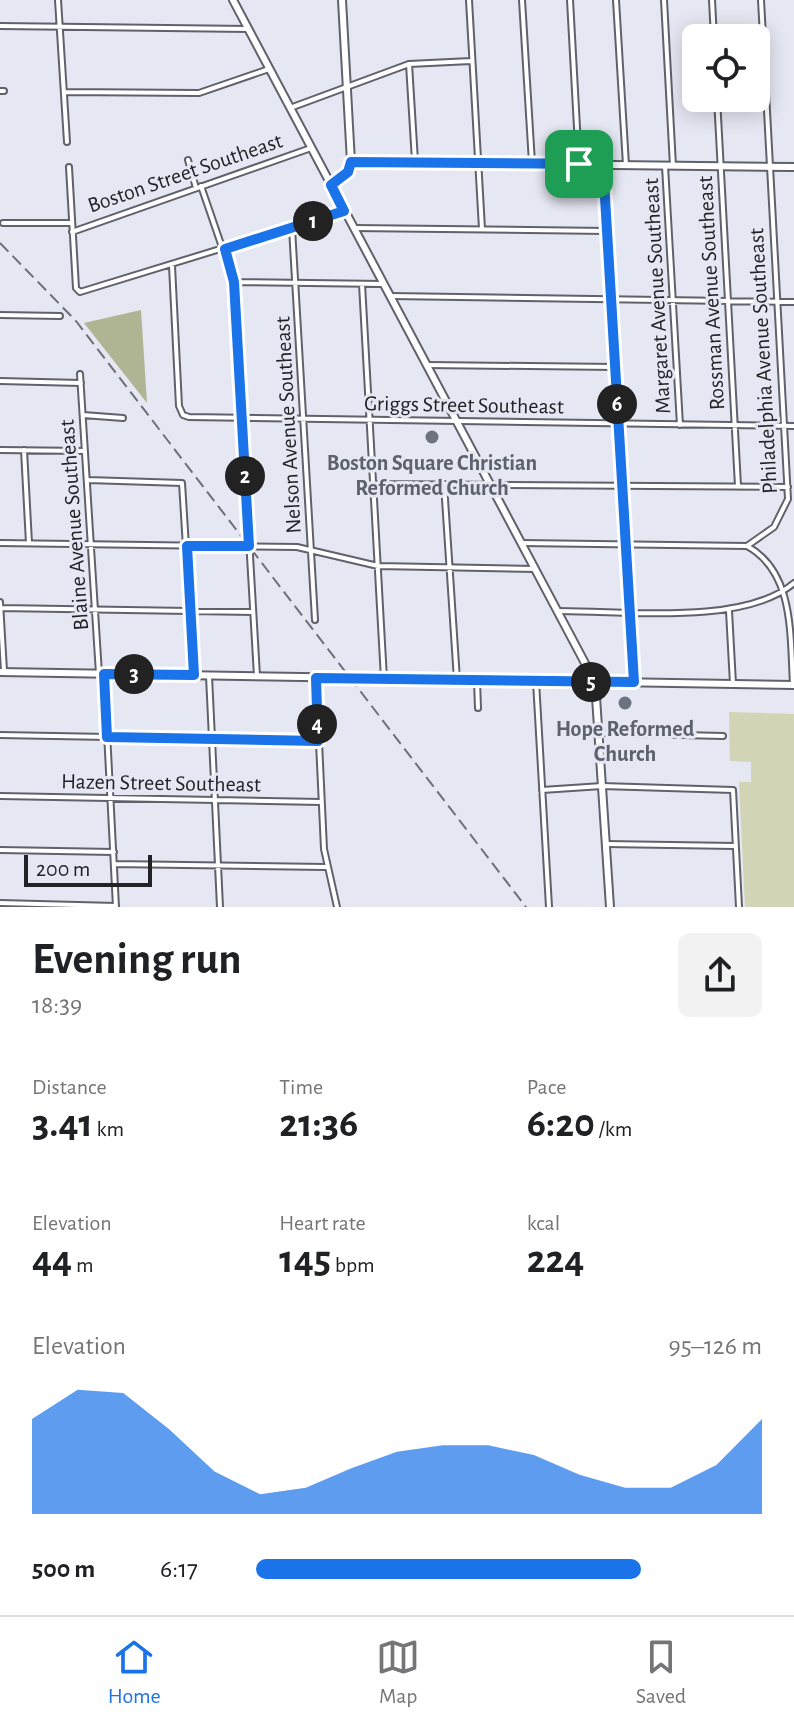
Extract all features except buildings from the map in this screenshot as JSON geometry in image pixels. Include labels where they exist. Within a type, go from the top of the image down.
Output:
[{"type":"main road","points":[[233,0],[595,682],[610,907]]},
{"type":"main road","points":[[331,185],[348,172],[351,162],[342,0]]},
{"type":"main road","points":[[351,162],[794,167]]},
{"type":"main road","points":[[2,672],[794,685]]},
{"type":"street","points":[[58,0],[67,142]]},
{"type":"street","points":[[469,0],[482,229]]},
{"type":"street","points":[[522,0],[532,163]]},
{"type":"street","points":[[570,0],[579,164]]},
{"type":"street","points":[[616,0],[626,165]]},
{"type":"street","name":"Margaret Avenue Southeast","points":[[664,0],[680,425]]},
{"type":"street","points":[[712,0],[713,24]]},
{"type":"street","name":"Philadelphia Avenue Southeast","points":[[747,546],[779,520],[788,499],[761,0]]},
{"type":"street","points":[[0,26],[249,29]]},
{"type":"street","points":[[290,108],[409,64],[472,61]]},
{"type":"street","points":[[409,64],[415,162]]},
{"type":"street","points":[[64,92],[199,93],[270,69]]},
{"type":"street","name":"Rossman Avenue Southeast","points":[[718,112],[738,486]]},
{"type":"street","name":"Boston Street Southeast","points":[[72,232],[311,148]]},
{"type":"street","points":[[188,160],[225,249],[234,282],[257,676]]},
{"type":"street","points":[[603,164],[634,682]]},
{"type":"street","points":[[69,167],[78,292],[172,266],[344,211]]},
{"type":"street","name":"Boston Street Southeast","points":[[3,223],[71,223]]},
{"type":"street","name":"Nelson Avenue Southeast","points":[[292,228],[315,620]]},
{"type":"street","points":[[354,228],[607,231]]},
{"type":"street","name":"Griggs Street Southeast","points":[[172,266],[179,406],[183,415],[206,419],[241,417],[794,426]]},
{"type":"street","points":[[234,282],[383,284]]},
{"type":"street","points":[[362,284],[384,679]]},
{"type":"street","points":[[484,291],[484,298]]},
{"type":"street","points":[[390,296],[794,302]]},
{"type":"street","points":[[0,315],[60,316]]},
{"type":"street","points":[[427,365],[615,367]]},
{"type":"street","name":"Blaine Avenue Southeast","points":[[80,374],[95,610],[107,737],[116,906]]},
{"type":"street","points":[[0,381],[81,383]]},
{"type":"street","points":[[83,415],[123,418]]},
{"type":"street","points":[[0,450],[85,451]]},
{"type":"street","points":[[24,450],[29,543]]},
{"type":"street","points":[[88,480],[182,483],[194,675]]},
{"type":"street","points":[[373,484],[788,487]]},
{"type":"street","points":[[444,484],[457,680]]},
{"type":"street","points":[[0,543],[297,547],[378,566],[535,569]]},
{"type":"street","points":[[521,543],[747,546],[772,561],[786,589],[794,685]]},
{"type":"street","points":[[558,611],[729,611],[758,604],[794,583]]},
{"type":"street","points":[[2,672],[0,606],[253,612]]},
{"type":"street","points":[[729,611],[733,684]]},
{"type":"street","points":[[209,676],[220,907]]},
{"type":"street","points":[[316,678],[326,867],[337,907]]},
{"type":"street","points":[[477,680],[478,708]]},
{"type":"street","points":[[536,681],[549,907]]},
{"type":"street","points":[[599,733],[723,736]]},
{"type":"street","points":[[0,735],[318,741]]},
{"type":"street","points":[[542,790],[602,786],[730,789],[739,907]]},
{"type":"street","name":"Hazen Street Southeast","points":[[0,796],[321,802]]},
{"type":"street","points":[[606,844],[736,846]]},
{"type":"street","points":[[0,850],[114,852]]},
{"type":"street","points":[[114,864],[326,867]]},
{"type":"street","points":[[0,903],[116,906]]},
{"type":"green space","points":[[141,310],[147,403],[84,323]]},
{"type":"green space","points":[[729,712],[794,714],[794,907],[745,907],[739,782],[751,782],[751,762],[730,761]]},
{"type":"railway","points":[[0,243],[76,321],[526,907]]},
{"type":"place","name":"Boston Square Christian Reformed Church","points":[[432,437]]},
{"type":"place","name":"Hope Reformed Church","points":[[625,703]]},
{"type":"route","points":[[351,162],[579,164],[603,164],[634,682],[316,678],[318,741],[107,737],[104,674],[194,675],[187,546],[249,546],[234,282],[225,249],[344,211],[331,185],[348,172],[351,162]]}]
